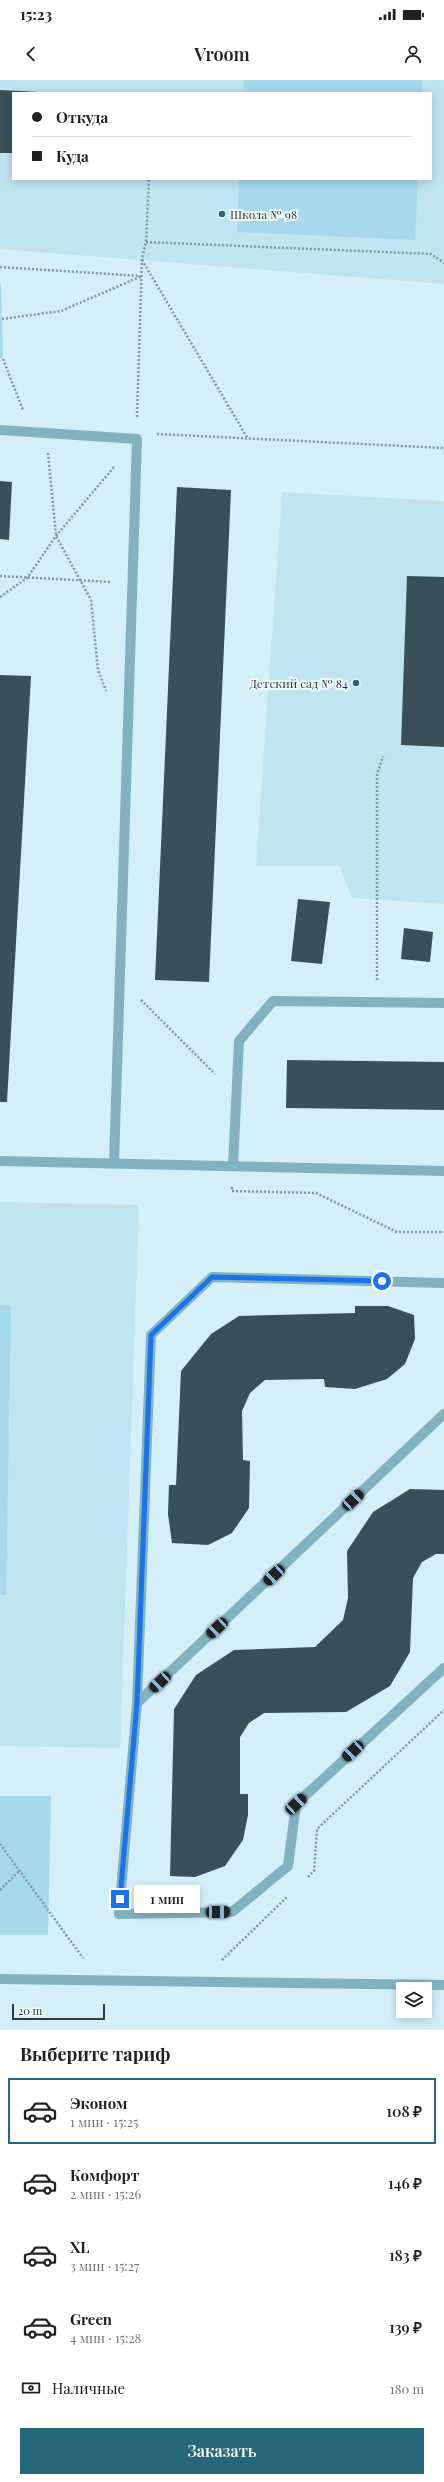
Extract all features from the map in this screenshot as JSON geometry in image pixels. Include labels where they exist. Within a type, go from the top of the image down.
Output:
[{"type":"lane","points":[[0,430],[137,439],[114,1163]]},
{"type":"lane","points":[[233,1166],[239,1041],[273,1001],[444,1003]]},
{"type":"lane","points":[[0,1161],[444,1171]]},
{"type":"lane","points":[[444,1283],[212,1277],[151,1335],[137,1703],[118,1914],[232,1912],[288,1866],[296,1804],[444,1668]]},
{"type":"lane","points":[[137,1703],[444,1414]]},
{"type":"lane","points":[[0,1979],[444,1985]]},
{"type":"path","points":[[137,439],[142,259],[146,242],[148,180]]},
{"type":"path","points":[[146,242],[431,254],[444,263]]},
{"type":"path","points":[[142,259],[248,439]]},
{"type":"path","points":[[0,267],[142,276]]},
{"type":"path","points":[[2,319],[61,311],[142,276]]},
{"type":"path","points":[[3,359],[31,432]]},
{"type":"path","points":[[46,433],[56,536],[91,600],[98,670],[107,692]]},
{"type":"path","points":[[0,597],[27,578],[56,536],[137,439],[156,434],[444,448]]},
{"type":"path","points":[[0,576],[132,583]]},
{"type":"path","points":[[377,1002],[376,775],[383,756]]},
{"type":"path","points":[[120,978],[236,1094]]},
{"type":"path","points":[[233,1166],[232,1191],[316,1193],[397,1232],[444,1232]]},
{"type":"path","points":[[302,1882],[314,1871],[317,1829],[444,1710]]},
{"type":"path","points":[[0,1844],[100,1980]]},
{"type":"path","points":[[0,1890],[19,1871]]},
{"type":"path","points":[[200,1982],[291,1893]]},
{"type":"shaded area","name":"Школа № 98","points":[[0,80],[444,80],[444,284],[0,249]]},
{"type":"shaded area","points":[[244,80],[422,80],[422,92],[243,92]]},
{"type":"shaded area","points":[[239,180],[418,180],[415,240],[237,232]]},
{"type":"shaded area","points":[[1,283],[3,359],[0,358]]},
{"type":"shaded area","name":"Детский сад № 84","points":[[282,492],[444,501],[444,904],[352,898],[340,866],[256,866]]},
{"type":"shaded area","points":[[0,1202],[139,1205],[120,1748],[0,1746]]},
{"type":"shaded area","points":[[0,1305],[11,1306],[6,1595],[0,1595]]},
{"type":"shaded area","points":[[0,1796],[51,1796],[48,1935],[0,1935]]},
{"type":"building","points":[[0,90],[39,92],[12,92],[12,153],[0,153]]},
{"type":"building","points":[[0,481],[12,482],[9,540],[0,539]]},
{"type":"building","points":[[177,487],[231,490],[209,982],[155,980]]},
{"type":"building","points":[[407,576],[444,577],[444,747],[401,745]]},
{"type":"building","points":[[0,675],[31,676],[7,1102],[0,1102]]},
{"type":"building","points":[[298,899],[330,902],[322,964],[291,961]]},
{"type":"building","points":[[404,928],[433,932],[430,962],[401,959]]},
{"type":"building","points":[[287,1060],[444,1062],[444,1110],[286,1108]]},
{"type":"building","points":[[355,1306],[388,1306],[414,1315],[415,1339],[405,1364],[387,1379],[355,1389],[325,1387],[324,1379],[265,1380],[250,1393],[242,1411],[243,1460],[250,1461],[249,1508],[232,1533],[208,1545],[172,1543],[168,1514],[169,1485],[176,1485],[181,1371],[211,1334],[239,1316],[355,1313]]},
{"type":"building","points":[[410,1489],[444,1490],[444,1554],[436,1554],[422,1562],[413,1578],[410,1652],[390,1686],[346,1712],[264,1713],[249,1723],[240,1737],[240,1794],[248,1794],[248,1815],[243,1840],[225,1866],[195,1877],[170,1876],[174,1709],[196,1675],[234,1650],[315,1647],[343,1620],[348,1598],[347,1551],[373,1512]]},
{"type":"place","name":"Школа № 98","points":[[222,214]]},
{"type":"place","name":"Детский сад № 84","points":[[356,683]]},
{"type":"route","points":[[120,1899],[137,1703],[151,1335],[212,1277],[382,1281]]}]
